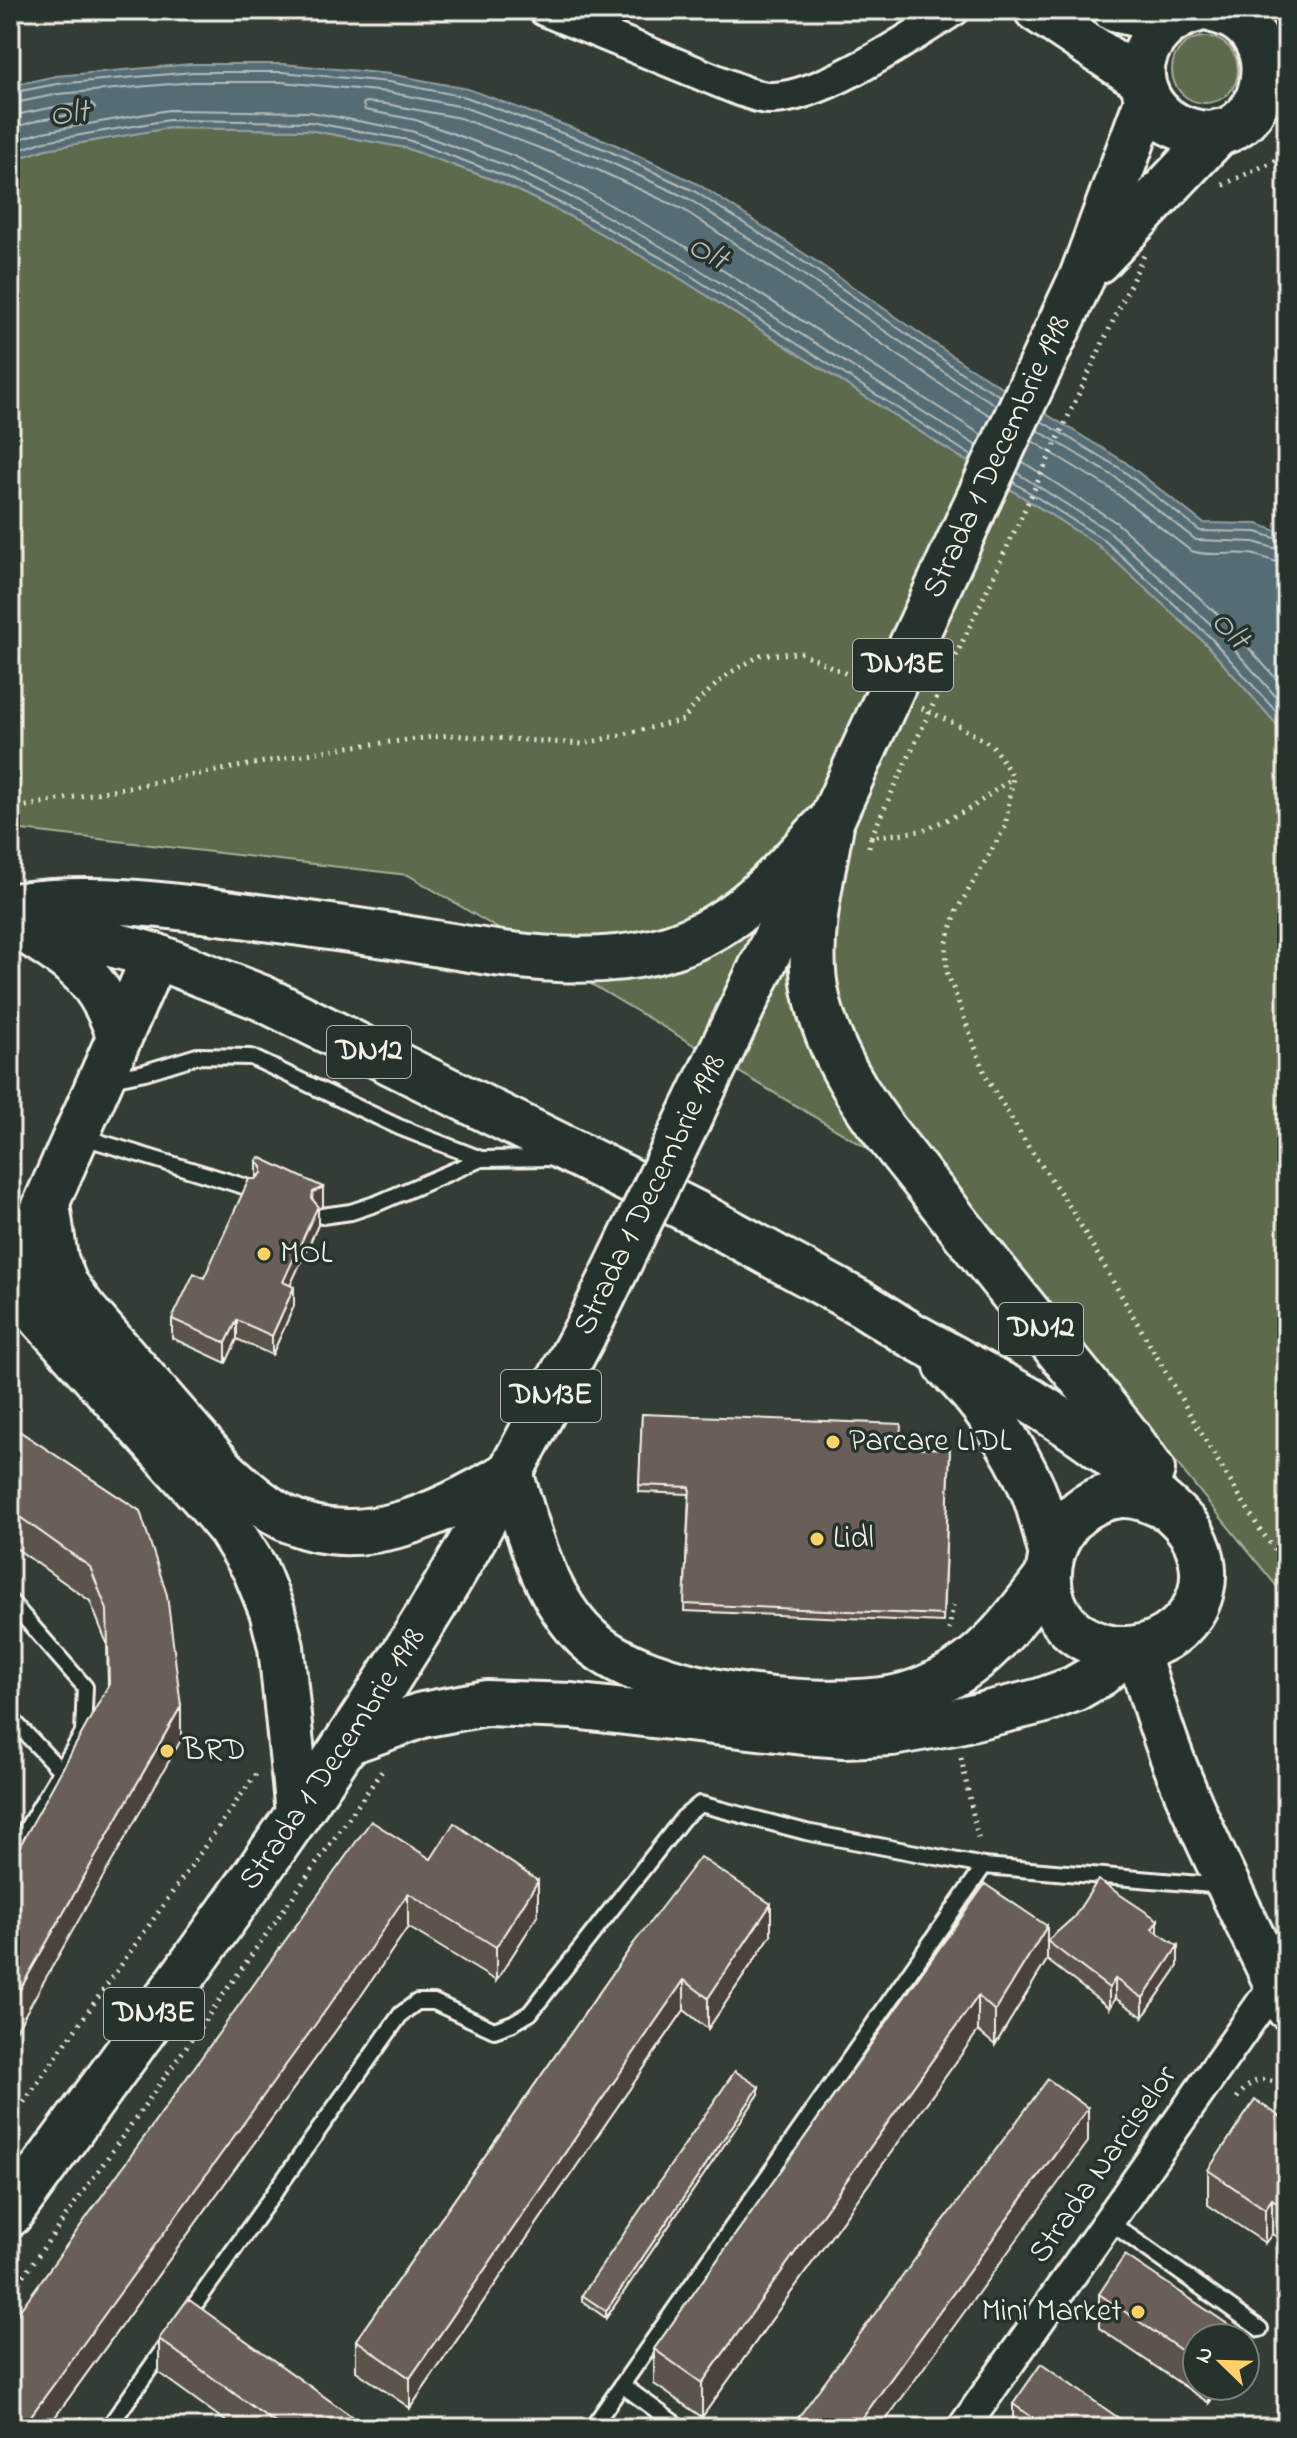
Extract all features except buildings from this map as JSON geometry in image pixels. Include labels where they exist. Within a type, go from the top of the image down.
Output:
[{"type":"main road","points":[[1036,10],[1146,89]]},
{"type":"main road","points":[[1114,10],[1220,18],[1263,49],[1265,87],[1257,105],[1232,125]]},
{"type":"main road","points":[[1220,18],[1155,34],[1143,64],[1146,89],[1160,115],[1177,127],[1197,133],[1287,106]]},
{"type":"main road","name":"Strada 1 Decembrie 1918","points":[[10,2214],[347,1742],[426,1619],[510,1473],[592,1319],[693,1110],[832,819],[1082,277],[1146,89]]},
{"type":"main road","name":"Strada 1 Decembrie 1918","points":[[1082,277],[1232,125]]},
{"type":"main road","points":[[119,1035],[111,1011],[92,980],[70,959],[12,918],[41,902],[131,901],[350,929],[532,957],[583,961],[625,959],[668,948],[716,927],[760,894],[832,819]]},
{"type":"main road","name":"DN12","points":[[832,819],[818,900],[814,945],[815,985],[824,1025],[842,1067],[864,1103],[911,1164],[1126,1434],[1171,1496],[1176,1515]]},
{"type":"main road","name":"DN12","points":[[12,918],[155,956],[262,998],[756,1245],[1073,1428],[1110,1455],[1176,1515]]},
{"type":"main road","points":[[155,956],[16,1277],[41,1317],[204,1498],[230,1529],[255,1569],[272,1611],[281,1647],[298,1813]]},
{"type":"main road","points":[[47,1201],[55,1259],[65,1284],[224,1471],[248,1494],[284,1517],[319,1530],[360,1531],[393,1527],[447,1509],[510,1473],[556,1598],[588,1640],[637,1670],[701,1690],[751,1698],[853,1703],[898,1697],[922,1690],[965,1667],[991,1645],[1017,1616],[1050,1563],[1062,1530],[1078,1512],[1098,1500],[1122,1495],[1145,1498],[1176,1515],[1197,1543],[1202,1565],[1201,1589],[1193,1611],[1178,1629],[1159,1642],[1132,1650],[1074,1689],[1041,1701],[954,1722],[892,1733],[844,1735],[572,1706],[486,1703],[422,1715],[347,1742]]},
{"type":"main road","name":"DN12","points":[[908,1333],[950,1368],[1009,1441],[1034,1492],[1050,1563]]},
{"type":"main road","points":[[1050,1563],[1053,1599],[1064,1620],[1082,1637],[1104,1647],[1132,1650]]},
{"type":"main road","points":[[1132,1650],[1180,1777],[1281,1996]]},
{"type":"street","points":[[544,10],[742,91],[769,99],[795,96],[822,86],[954,10]]},
{"type":"street","name":"Strada Narciselor","points":[[963,2428],[1203,2087],[1281,1996]]},
{"type":"lane","points":[[98,1082],[197,1056],[251,1057],[399,1127],[481,1159]]},
{"type":"lane","points":[[75,1135],[253,1189]]},
{"type":"lane","points":[[322,1216],[351,1212],[378,1203],[481,1159],[581,1157]]},
{"type":"lane","points":[[10,1601],[85,1687],[83,1733],[10,1857]]},
{"type":"lane","points":[[10,1717],[60,1770]]},
{"type":"lane","points":[[108,2428],[401,2014],[417,2002],[434,2002],[494,2030],[530,2013],[683,1818],[700,1804],[806,1832],[984,1866],[1228,1886]]},
{"type":"lane","points":[[592,2428],[984,1866]]},
{"type":"lane","points":[[1108,2221],[1250,2322]]},
{"type":"lane","points":[[622,2385],[681,2428]]},
{"type":"path","points":[[1013,777],[970,809],[921,831],[871,837],[1145,253]]},
{"type":"path","points":[[1287,367],[1283,404],[1287,445]]},
{"type":"path","points":[[10,809],[340,748],[450,735],[583,744],[683,720],[698,701],[728,674],[761,655],[801,653],[859,679]]},
{"type":"path","points":[[916,706],[992,745],[1013,777],[1005,827],[957,910],[946,945],[947,972],[987,1079],[1070,1207],[1208,1445],[1261,1531],[1287,1566]]},
{"type":"path","points":[[954,1722],[984,1866]]},
{"type":"path","points":[[10,2122],[289,1728]]},
{"type":"path","points":[[10,2295],[385,1766]]},
{"type":"path","points":[[1203,2087],[1230,2108],[1247,2085],[1267,2078],[1287,2086]]},
{"type":"green space","points":[[1199,37],[1211,37],[1223,42],[1233,52],[1238,70],[1236,83],[1223,98],[1211,103],[1199,103],[1187,98],[1177,88],[1172,76],[1172,64],[1177,52],[1187,42]]},
{"type":"green space","points":[[169,128],[309,130],[406,148],[502,183],[571,217],[670,272],[1098,545],[1204,642],[1287,736],[1287,1599],[971,1210],[408,875],[22,830],[10,832],[10,161],[46,149]]},
{"type":"water","name":"Olt","points":[[192,64],[283,64],[390,74],[468,89],[610,142],[698,184],[967,366],[1125,462],[1203,523],[1258,524],[1287,535],[1287,736],[1204,642],[1098,545],[670,272],[502,183],[406,148],[309,130],[169,128],[46,149],[10,161],[10,86],[56,76]]},
{"type":"place","name":"MOL","points":[[264,1254]]},
{"type":"place","name":"Parcare LIDL","points":[[833,1442]]},
{"type":"place","name":"Lidl","points":[[817,1539]]},
{"type":"place","name":"BRD","points":[[167,1751]]},
{"type":"place","name":"Mini Market","points":[[1138,2312]]}]
